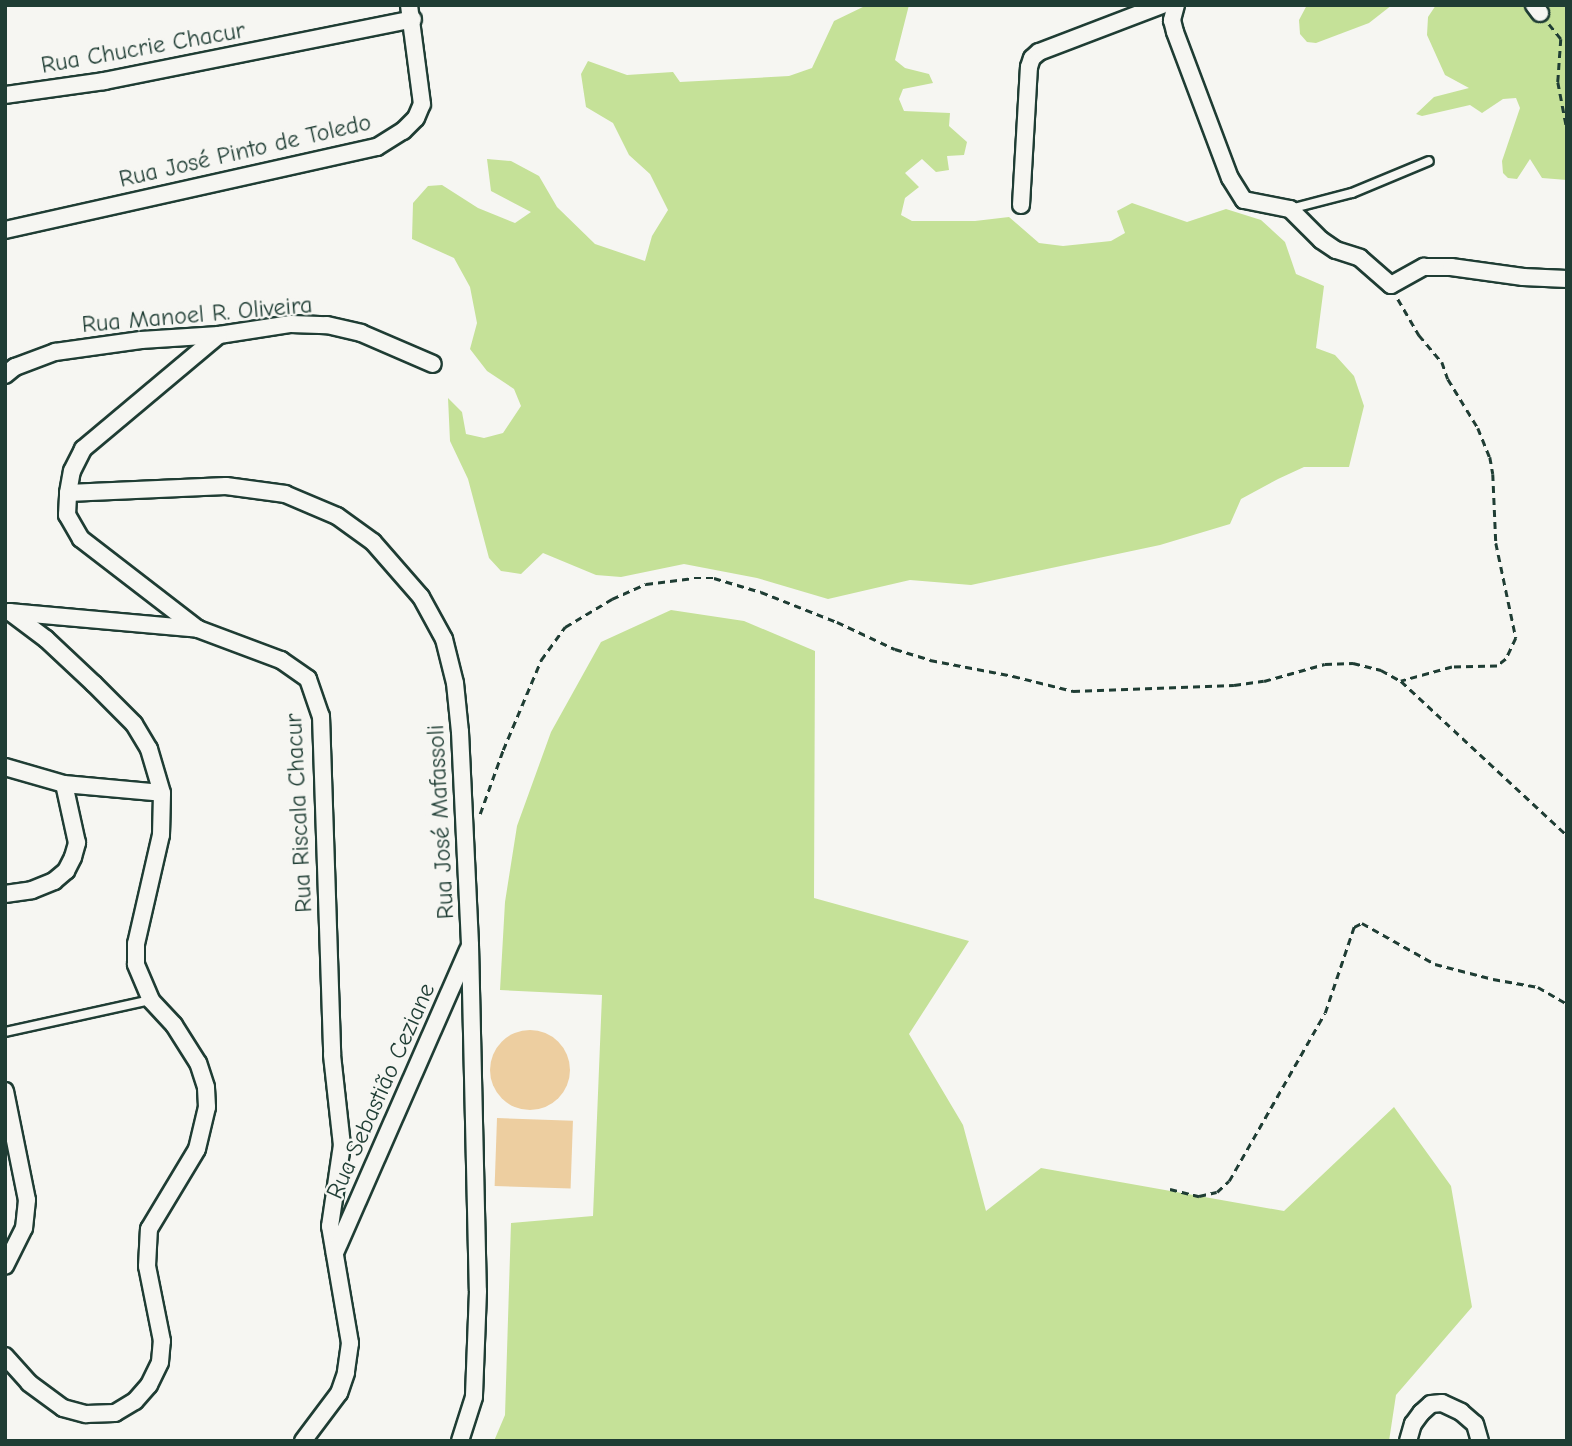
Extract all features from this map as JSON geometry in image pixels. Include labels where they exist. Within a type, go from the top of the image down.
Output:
[{"type":"street","points":[[1021,205],[1029,67],[1032,58],[1039,52],[1162,5]]},
{"type":"street","points":[[1176,5],[1172,20],[1175,32],[1238,194],[1251,204],[1290,209],[1321,240],[1336,250],[1360,258],[1391,285],[1424,267],[1451,267],[1523,277],[1567,279]]},
{"type":"street","name":"Rua Chucrie Chacur","points":[[5,95],[104,81],[411,12]]},
{"type":"street","name":"Rua José Pinto de Toledo","points":[[5,230],[377,147],[403,131],[416,118],[422,104],[411,12]]},
{"type":"street","name":"Rua Manoel R. Oliveira","points":[[5,375],[15,367],[55,352],[141,340],[219,335],[291,324],[327,325],[361,333],[433,364]]},
{"type":"street","points":[[198,629],[81,539],[67,515],[68,493],[72,471],[83,449],[101,431],[219,335]]},
{"type":"street","name":"Rua José Mafassoli","points":[[68,493],[226,486],[285,494],[337,516],[373,542],[421,597],[444,639],[454,683],[460,732],[470,945],[478,1290],[474,1397],[460,1441]]},
{"type":"street","points":[[5,1356],[29,1383],[63,1408],[86,1414],[114,1413],[135,1401],[149,1385],[160,1362],[162,1341],[147,1266],[149,1228],[197,1149],[207,1107],[206,1087],[198,1063],[174,1025],[151,1000],[136,964],[136,944],[161,835],[162,793],[149,748],[134,724],[46,639],[7,610]]},
{"type":"street","name":"Rua Riscala Chacur","points":[[7,610],[198,629],[296,668],[308,679],[321,716],[332,1055],[342,1146],[330,1226],[350,1343],[346,1373],[326,1414],[303,1441]]},
{"type":"street","points":[[5,767],[64,784],[162,793]]},
{"type":"street","points":[[5,894],[32,890],[54,881],[66,871],[77,843],[64,784]]},
{"type":"street","name":"Rua Sebastião Ceziane","points":[[334,1256],[470,945]]},
{"type":"street","points":[[5,1091],[27,1200],[23,1228],[5,1266]]},
{"type":"street","points":[[1408,1441],[1413,1424],[1421,1413],[1432,1404],[1442,1403],[1461,1412],[1475,1424],[1480,1441]]},
{"type":"lane","points":[[1290,209],[1352,193],[1429,161]]},
{"type":"lane","points":[[5,1032],[151,1000]]},
{"type":"path","points":[[1537,9],[1561,39],[1558,82],[1567,129]]},
{"type":"path","points":[[1391,285],[1406,315],[1442,362],[1448,379],[1478,428],[1489,457],[1493,474],[1496,543],[1516,638],[1506,659],[1497,666],[1452,667],[1401,681]]},
{"type":"path","points":[[478,821],[503,750],[541,660],[565,627],[612,599],[666,579],[714,578],[836,622],[895,649],[930,660],[1073,691],[1244,684],[1325,664],[1353,663],[1381,670],[1401,681],[1567,835]]},
{"type":"path","points":[[1170,1189],[1199,1196],[1217,1192],[1229,1181],[1325,1013],[1354,927],[1362,923],[1435,964],[1538,987],[1567,1004]]},
{"type":"green space","points":[[867,5],[909,5],[895,60],[905,68],[929,74],[933,83],[903,89],[899,99],[904,111],[950,113],[949,126],[967,142],[964,155],[947,156],[949,170],[936,172],[922,159],[905,173],[919,187],[905,198],[901,215],[912,221],[975,221],[1009,217],[1039,243],[1063,246],[1111,241],[1125,233],[1117,211],[1132,203],[1187,222],[1226,209],[1261,220],[1285,242],[1296,274],[1324,286],[1316,348],[1335,355],[1354,376],[1364,406],[1349,467],[1304,467],[1278,479],[1241,499],[1230,524],[1160,545],[971,585],[910,580],[828,599],[757,578],[684,564],[621,577],[596,575],[543,553],[521,574],[501,571],[489,558],[468,479],[450,441],[448,398],[462,412],[466,434],[484,438],[503,433],[521,406],[514,389],[487,371],[470,349],[477,323],[470,287],[454,258],[412,239],[413,203],[428,186],[442,185],[478,208],[515,223],[531,212],[491,191],[487,159],[511,161],[539,176],[557,207],[595,244],[645,261],[652,236],[668,210],[650,174],[629,155],[613,123],[586,107],[581,74],[588,61],[627,75],[673,72],[680,82],[789,76],[812,68],[834,21]]},
{"type":"green space","points":[[1307,5],[1392,5],[1369,23],[1316,43],[1307,42],[1300,34],[1299,20]]},
{"type":"green space","points":[[1436,5],[1567,5],[1567,180],[1542,178],[1530,159],[1517,179],[1508,178],[1503,173],[1502,161],[1520,108],[1516,98],[1503,99],[1482,113],[1470,105],[1422,116],[1416,114],[1434,97],[1469,88],[1445,75],[1427,35],[1428,17]]},
{"type":"green space","points":[[671,610],[744,621],[815,651],[814,898],[969,941],[909,1034],[963,1125],[986,1211],[1041,1168],[1284,1211],[1394,1107],[1451,1186],[1472,1307],[1396,1395],[1389,1441],[494,1441],[505,1415],[511,1223],[593,1216],[602,995],[500,990],[505,902],[517,826],[551,732],[601,642]]},
{"type":"building","points":[[530,1030],[545,1033],[558,1042],[567,1055],[570,1070],[567,1085],[558,1098],[545,1107],[530,1110],[515,1107],[502,1098],[493,1085],[490,1070],[493,1055],[502,1042],[515,1033]]},
{"type":"building","points":[[497,1118],[573,1121],[571,1189],[495,1186]]}]
